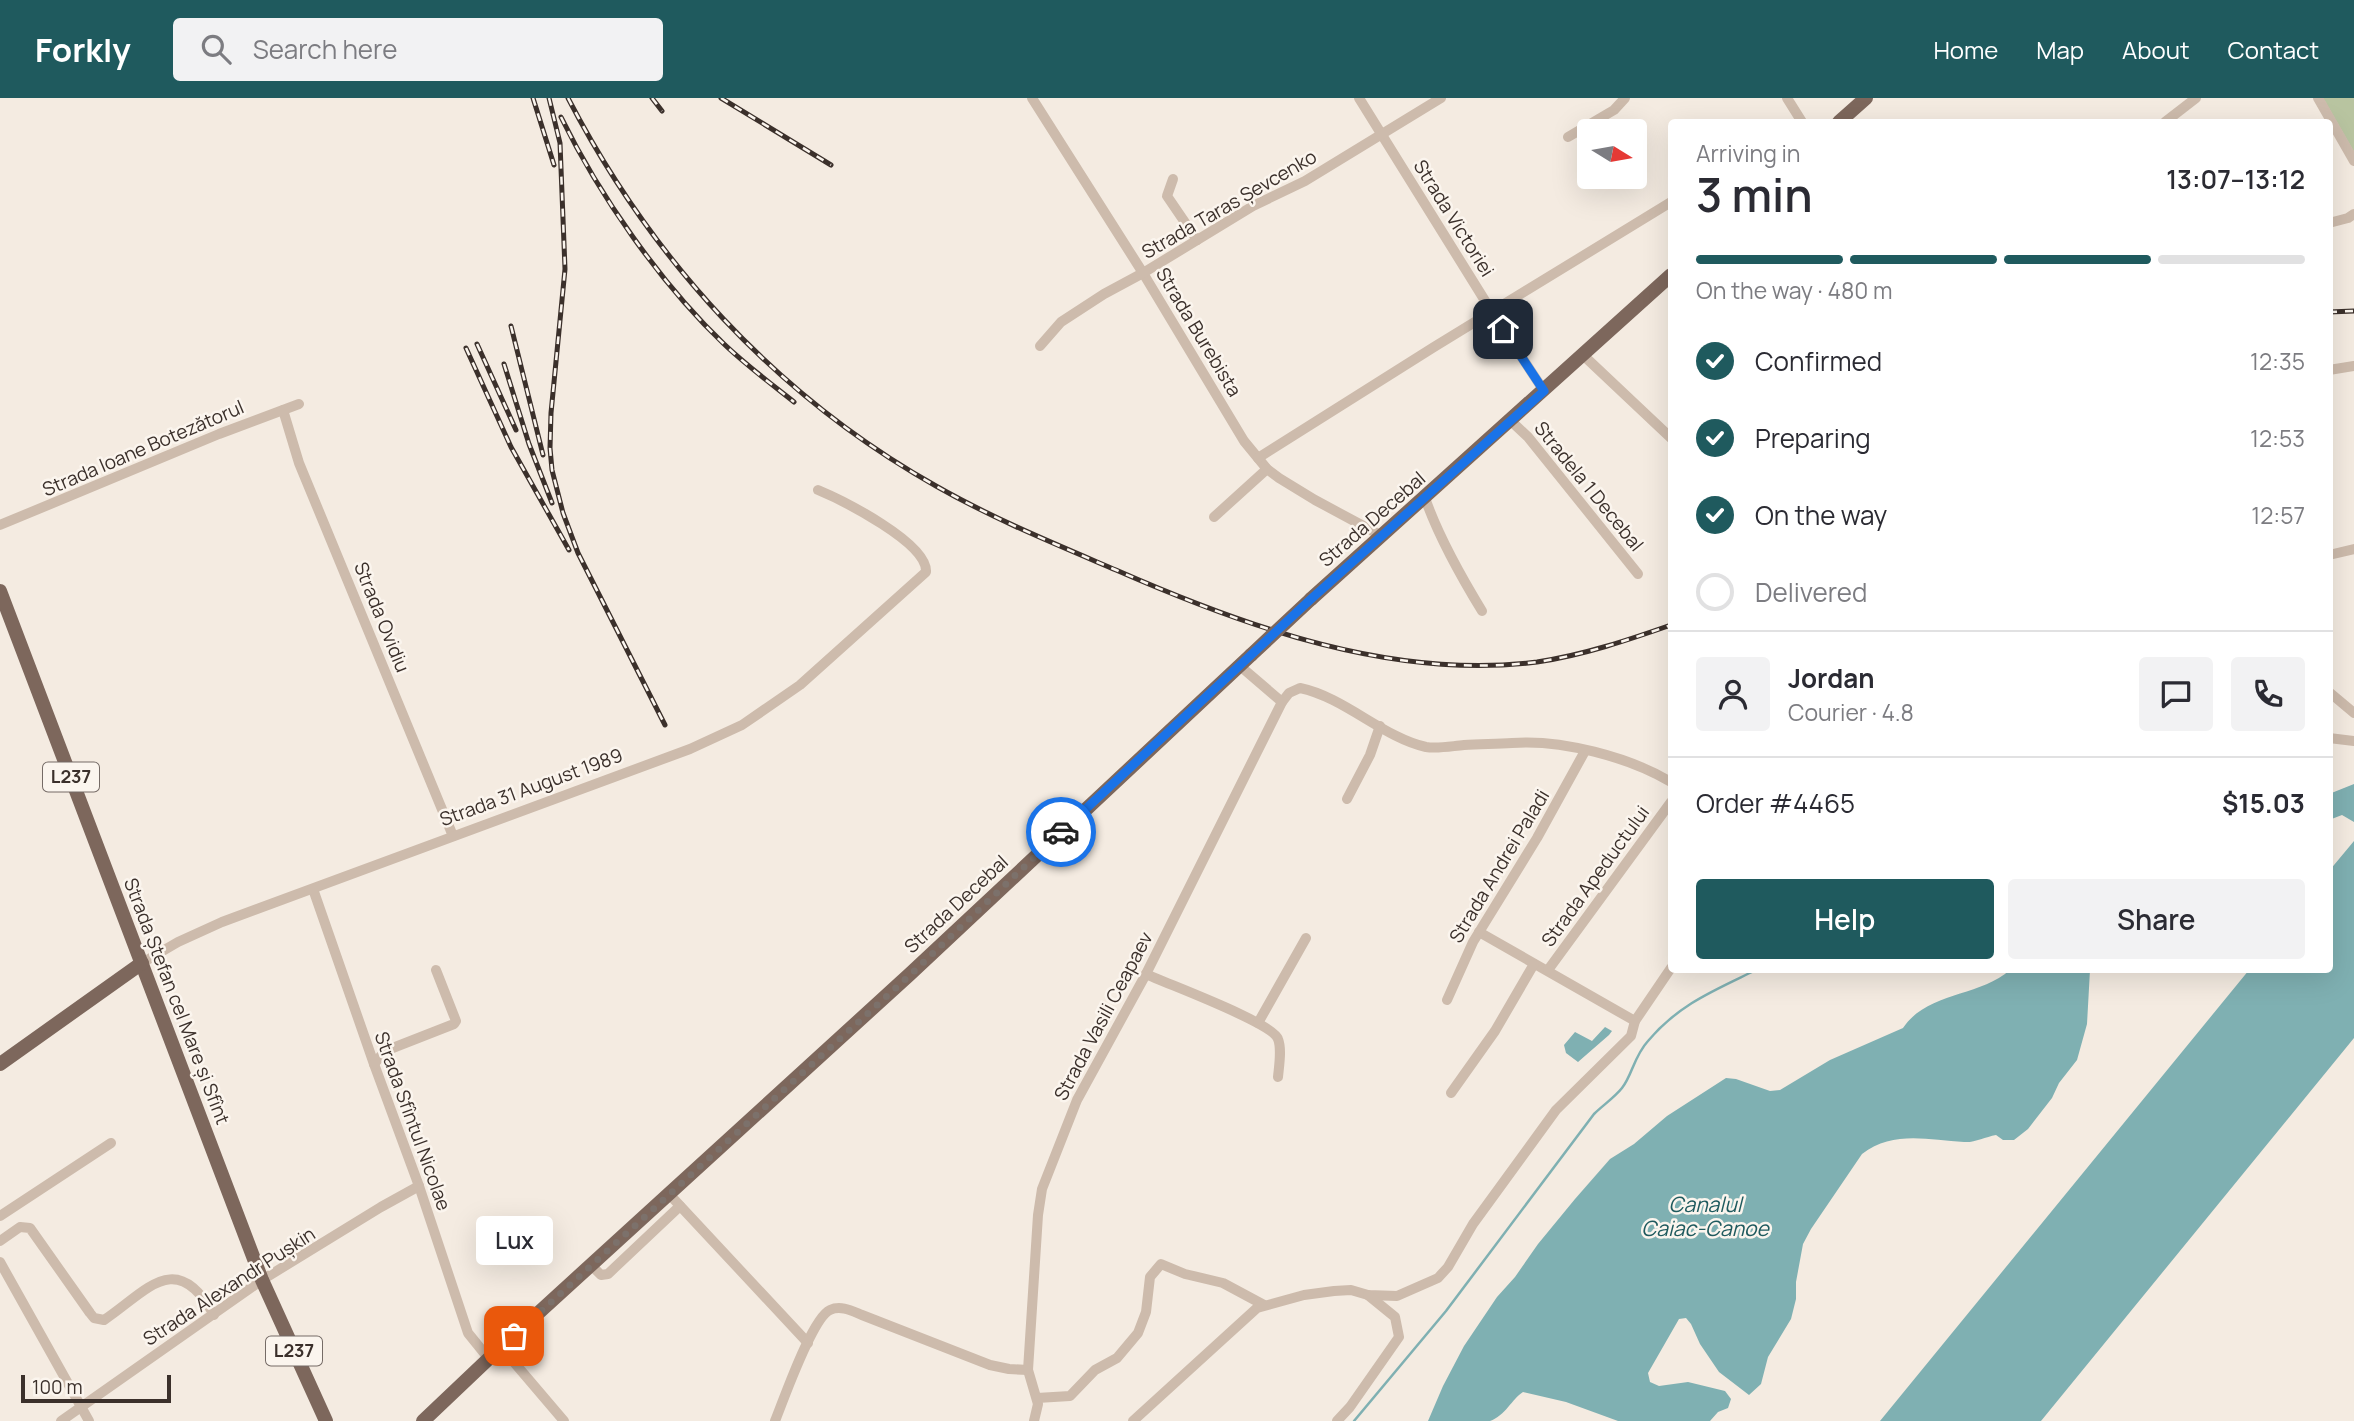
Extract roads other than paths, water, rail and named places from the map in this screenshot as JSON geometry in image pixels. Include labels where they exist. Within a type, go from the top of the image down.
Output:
[{"type":"main road","points":[[1842,119],[1866,98]]},
{"type":"main road","name":"Strada Decebal","points":[[423,1421],[911,974],[1311,599],[1668,278]]},
{"type":"main road","name":"Strada Ștefan cel Mare și Sfînt","points":[[0,591],[262,1280],[326,1421]]},
{"type":"main road","name":"Strada 31 August 1989","points":[[0,1065],[142,963]]},
{"type":"street","name":"Strada Burebista","points":[[1032,98],[1143,273],[1225,410],[1258,458],[1267,469],[1297,490],[1382,536]]},
{"type":"street","name":"Strada Victoriei","points":[[1359,98],[1544,391]]},
{"type":"street","name":"Strada Taras Șevcenko","points":[[1040,346],[1069,315],[1253,206],[1305,181],[1441,98]]},
{"type":"street","points":[[1569,137],[1614,110],[1625,98]]},
{"type":"street","points":[[1787,98],[1798,119]]},
{"type":"street","points":[[2169,119],[2196,98]]},
{"type":"street","points":[[2318,98],[2330,119]]},
{"type":"street","points":[[2333,124],[2354,161]]},
{"type":"street","points":[[1173,179],[1167,195],[1197,240]]},
{"type":"street","points":[[1258,458],[1668,204]]},
{"type":"street","points":[[2333,222],[2354,214]]},
{"type":"street","points":[[1583,355],[1668,435]]},
{"type":"street","points":[[2333,369],[2354,366]]},
{"type":"street","name":"Strada Ioane Botezătorul","points":[[0,525],[299,404]]},
{"type":"street","name":"Strada Ovidiu","points":[[283,410],[299,463],[453,836]]},
{"type":"street","name":"Stradela 1 Decebal","points":[[1511,421],[1543,456],[1638,574]]},
{"type":"street","points":[[1214,517],[1267,469]]},
{"type":"street","name":"Strada 31 August 1989","points":[[142,963],[197,933],[690,749],[742,725],[800,685],[924,575],[926,563],[920,554],[861,510],[817,490]]},
{"type":"street","points":[[1425,498],[1450,555],[1482,611]]},
{"type":"street","points":[[2333,554],[2354,549]]},
{"type":"street","points":[[1240,666],[1282,702],[1295,690],[1306,690],[1405,740],[1430,748],[1539,743],[1585,751],[1634,765],[1668,780]]},
{"type":"street","points":[[2333,695],[2354,713]]},
{"type":"street","name":"Strada Vasili Ceapaev","points":[[1034,1421],[1037,1398],[1028,1370],[1042,1189],[1077,1100],[1146,974],[1282,702]]},
{"type":"street","points":[[1347,799],[1370,754],[1380,726]]},
{"type":"street","points":[[2333,738],[2354,741]]},
{"type":"street","name":"Strada Andrei Paladi","points":[[1447,1000],[1479,932],[1537,838],[1585,751]]},
{"type":"street","name":"Strada Apeductului","points":[[1548,970],[1668,806]]},
{"type":"street","name":"Strada Sfîntul Nicolae","points":[[313,889],[419,1186],[468,1333],[489,1359]]},
{"type":"street","points":[[1479,932],[1635,1021]]},
{"type":"street","points":[[1258,1023],[1306,938]]},
{"type":"street","name":"Strada Apeductului","points":[[1451,1093],[1495,1031],[1534,964]]},
{"type":"street","points":[[374,1064],[385,1051],[454,1024],[454,1016],[436,970]]},
{"type":"street","points":[[1133,1421],[1250,1311],[1304,1295],[1351,1290],[1368,1295],[1397,1296],[1438,1278],[1448,1267],[1473,1224],[1556,1110],[1631,1036],[1635,1021],[1668,972]]},
{"type":"street","points":[[1146,974],[1258,1023],[1274,1033],[1279,1040],[1278,1077]]},
{"type":"street","points":[[0,1216],[111,1143]]},
{"type":"street","name":"Strada Alexandr Pușkin","points":[[61,1421],[262,1280],[419,1186]]},
{"type":"street","points":[[669,1194],[808,1343]]},
{"type":"street","points":[[591,1265],[601,1275],[608,1274],[680,1206]]},
{"type":"street","points":[[0,1241],[20,1227],[30,1228],[90,1313],[99,1320],[104,1320],[162,1279],[175,1280],[195,1288],[214,1315]]},
{"type":"street","points":[[0,1262],[89,1421]]},
{"type":"street","points":[[1037,1398],[1070,1396],[1095,1370],[1117,1359],[1141,1327],[1147,1305],[1147,1286],[1158,1266],[1164,1264],[1185,1274],[1223,1283],[1267,1306]]},
{"type":"street","points":[[1337,1421],[1350,1407],[1399,1337],[1395,1317],[1368,1295]]},
{"type":"street","points":[[775,1421],[821,1316],[829,1310],[843,1308],[989,1365],[1028,1370]]},
{"type":"street","points":[[501,1347],[564,1421]]},
{"type":"water","points":[[2354,784],[2354,822],[2342,815],[2333,818],[2333,792]]},
{"type":"water","points":[[2354,841],[2354,1038],[2041,1421],[1880,1421],[2247,973],[2333,973],[2333,866]]},
{"type":"water","name":"Canalul Caiac-Canoe","points":[[2006,973],[2090,973],[2087,1024],[2077,1060],[2028,1129],[2014,1140],[2003,1140],[1996,1135],[1968,1142],[1898,1139],[1862,1154],[1803,1244],[1791,1319],[1768,1357],[1761,1384],[1749,1395],[1719,1372],[1686,1318],[1679,1319],[1648,1373],[1650,1382],[1659,1386],[1688,1382],[1725,1391],[1731,1399],[1728,1408],[1718,1412],[1710,1421],[1618,1421],[1566,1402],[1523,1392],[1490,1421],[1428,1421],[1464,1346],[1497,1297],[1610,1159],[1634,1144],[1667,1116],[1726,1078],[1770,1091],[1780,1090],[1830,1060],[1903,1028],[1913,1016],[1925,1008]]},
{"type":"water","points":[[1605,1027],[1612,1031],[1578,1062],[1566,1053],[1564,1045],[1575,1032],[1592,1041]]},
{"type":"waterway","points":[[1354,1421],[1446,1311],[1594,1114],[1622,1088],[1648,1041],[1685,1008],[1712,991],[1750,973]]},
{"type":"railway","points":[[533,98],[554,165]]},
{"type":"railway","points":[[549,98],[560,143],[565,269],[551,413],[552,470],[563,513],[578,553],[665,725]]},
{"type":"railway","points":[[568,98],[601,157],[638,214],[679,268],[771,366],[823,410],[878,450],[936,486],[1002,520],[1216,611],[1268,629],[1375,656],[1483,666],[1537,662],[1589,651],[1668,626]]},
{"type":"railway","points":[[652,98],[662,111]]},
{"type":"railway","points":[[721,98],[831,165]]},
{"type":"railway","points":[[561,117],[613,207],[677,294],[732,352],[794,402]]},
{"type":"railway","points":[[2333,312],[2354,311]]},
{"type":"railway","points":[[511,326],[543,455]]},
{"type":"railway","points":[[477,344],[516,430]]},
{"type":"railway","points":[[466,348],[511,447],[569,550]]},
{"type":"railway","points":[[504,364],[529,444],[552,503]]},
{"type":"place","name":"Lux","points":[[514,1336]]}]
